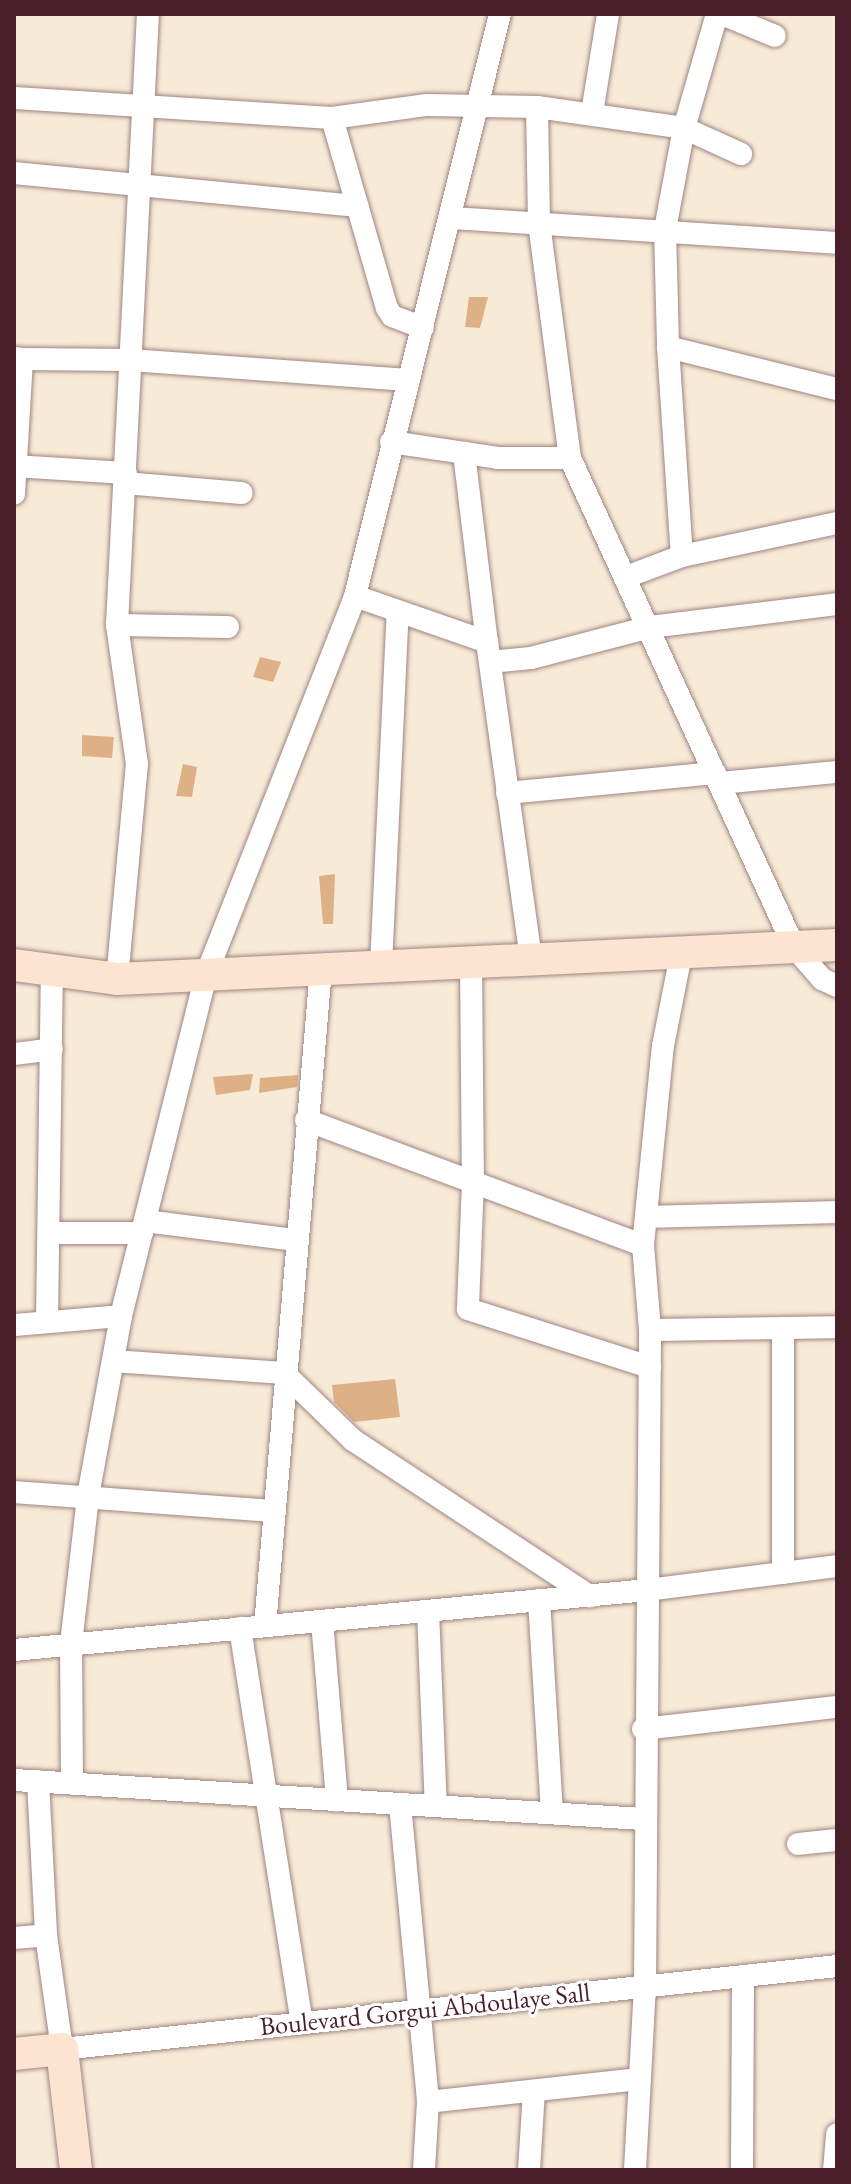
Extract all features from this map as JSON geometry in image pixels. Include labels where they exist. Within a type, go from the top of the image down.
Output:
[{"type":"street","points":[[117,979],[137,764],[117,625],[148,14]]},
{"type":"street","points":[[72,1783],[71,1644],[88,1496],[121,1316],[206,975],[355,596],[391,442],[481,103],[500,14]]},
{"type":"street","points":[[592,113],[608,14]]},
{"type":"street","points":[[682,556],[668,347],[665,230],[684,128],[720,14],[775,36]]},
{"type":"street","points":[[14,98],[332,118],[393,107],[481,103],[537,107],[684,128],[741,154]]},
{"type":"street","points":[[537,107],[539,223],[570,458],[794,947],[822,979],[837,986]]},
{"type":"street","points":[[332,118],[387,308],[392,316],[423,328]]},
{"type":"street","points":[[14,173],[357,206]]},
{"type":"street","points":[[452,218],[837,243]]},
{"type":"street","points":[[668,347],[837,389]]},
{"type":"street","points":[[14,494],[18,358],[130,360],[408,380]]},
{"type":"street","points":[[391,442],[464,453],[570,458]]},
{"type":"street","points":[[464,453],[531,960]]},
{"type":"street","points":[[14,466],[242,493]]},
{"type":"street","points":[[626,577],[682,556],[837,523]]},
{"type":"street","points":[[355,596],[398,611],[488,652],[553,653],[650,627],[837,604]]},
{"type":"street","points":[[381,966],[398,611]]},
{"type":"street","points":[[117,625],[228,627]]},
{"type":"street","points":[[507,793],[837,772]]},
{"type":"street","points":[[14,965],[117,979],[837,945]]},
{"type":"street","points":[[635,2170],[645,1987],[642,1819],[650,1330],[643,1245],[663,1046],[681,954]]},
{"type":"street","points":[[471,962],[473,1182],[468,1303],[472,1314],[650,1367]]},
{"type":"street","points":[[265,1626],[272,1511],[321,969]]},
{"type":"street","points":[[47,1322],[52,972]]},
{"type":"street","points":[[14,1054],[52,1049]]},
{"type":"street","points":[[306,1120],[643,1245]]},
{"type":"street","points":[[646,1217],[837,1212]]},
{"type":"street","points":[[49,1233],[144,1227],[296,1240]]},
{"type":"street","points":[[14,1325],[121,1316]]},
{"type":"street","points":[[650,1330],[837,1327]]},
{"type":"street","points":[[783,1328],[783,1573]]},
{"type":"street","points":[[113,1361],[284,1373],[353,1440],[590,1596]]},
{"type":"street","points":[[14,1492],[272,1511]]},
{"type":"street","points":[[14,1650],[590,1596],[837,1566]]},
{"type":"street","points":[[539,1600],[552,1813]]},
{"type":"street","points":[[428,1611],[436,1806]]},
{"type":"street","points":[[322,1621],[337,1800]]},
{"type":"street","points":[[240,1628],[302,2023]]},
{"type":"street","points":[[643,1729],[837,1707]]},
{"type":"street","points":[[14,1780],[642,1819]]},
{"type":"street","points":[[38,1781],[46,1935],[76,2170]]},
{"type":"street","points":[[400,1804],[428,2102],[424,2170]]},
{"type":"street","points":[[798,1844],[837,1840]]},
{"type":"street","points":[[14,1938],[46,1935]]},
{"type":"street","name":"Boulevard Gorgui Abdoulaye Sall","points":[[14,2054],[837,1966]]},
{"type":"street","points":[[742,2170],[743,1976]]},
{"type":"street","points":[[428,2102],[640,2079]]},
{"type":"street","points":[[529,2170],[534,2091]]},
{"type":"street","points":[[834,2170],[837,2134]]},
{"type":"building","points":[[469,297],[488,297],[480,328],[465,327]]},
{"type":"building","points":[[260,657],[281,662],[273,682],[253,677]]},
{"type":"building","points":[[82,735],[114,737],[112,758],[82,756]]},
{"type":"building","points":[[183,764],[197,767],[192,797],[176,796]]},
{"type":"building","points":[[335,874],[333,924],[323,924],[319,876]]},
{"type":"building","points":[[253,1074],[250,1090],[216,1095],[213,1077]]},
{"type":"building","points":[[298,1075],[297,1087],[259,1093],[260,1078]]},
{"type":"building","points":[[395,1379],[400,1417],[354,1422],[334,1402],[332,1385]]}]
